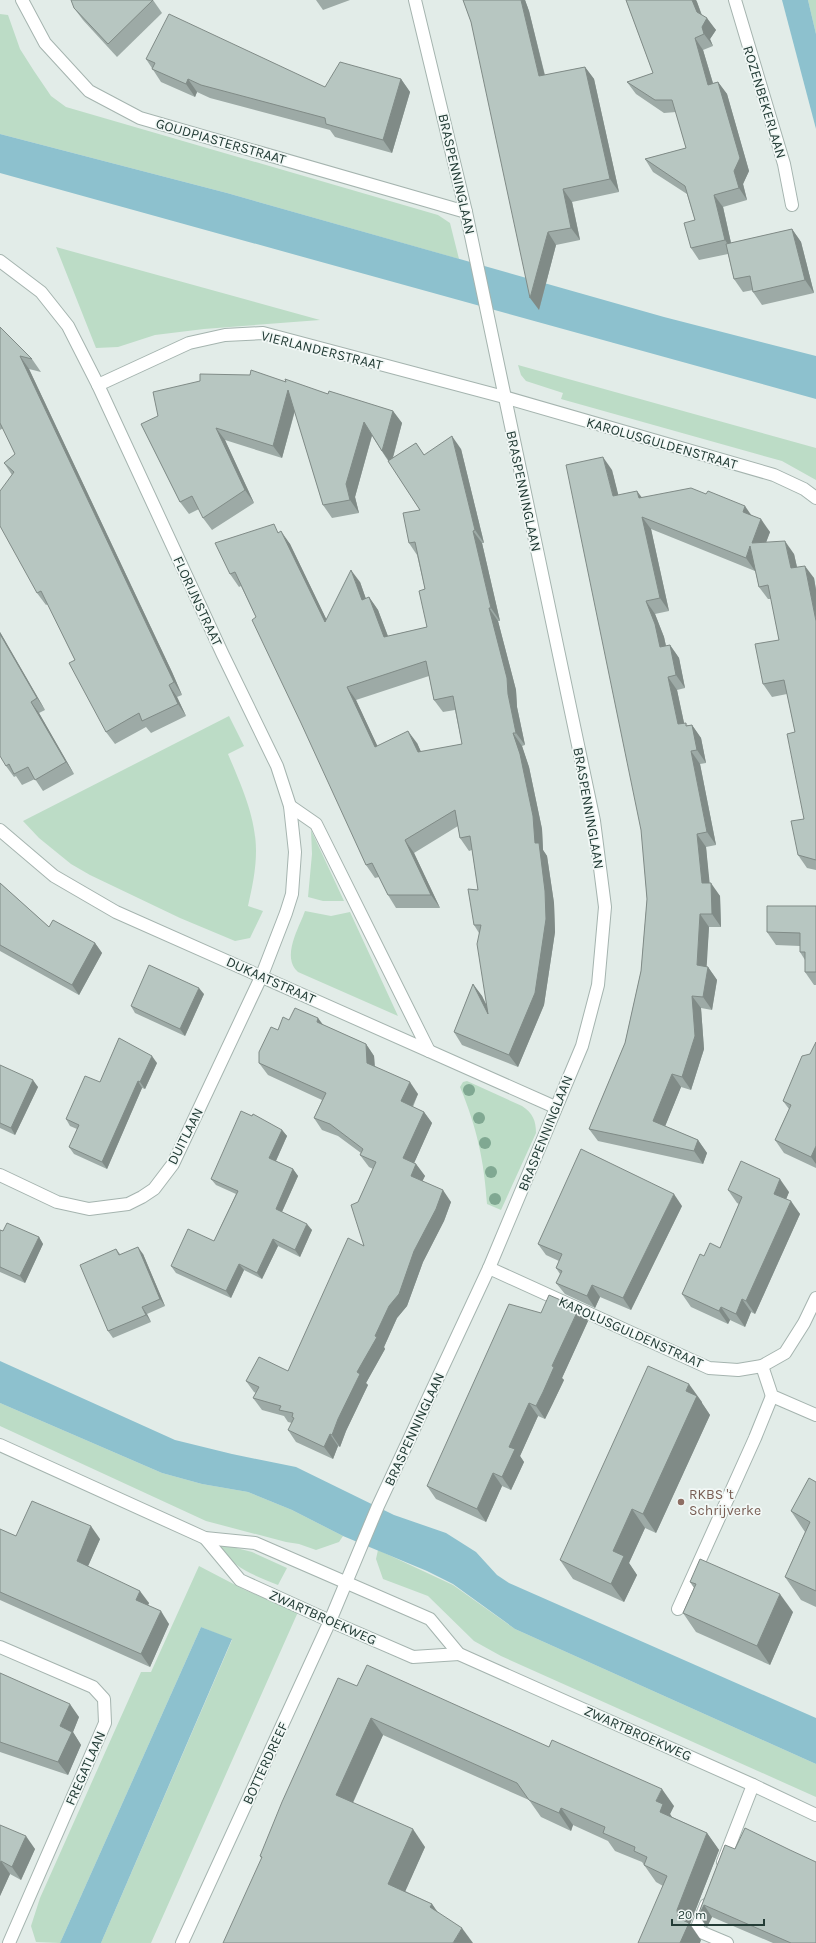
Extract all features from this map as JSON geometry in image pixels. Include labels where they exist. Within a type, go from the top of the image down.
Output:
[{"type":"street","name":"GOUDPIASTERSTRAAT","points":[[22,0],[45,43],[89,91],[140,118],[466,212]]},
{"type":"street","name":"BRASPENNINGLAAN","points":[[347,1582],[359,1549],[378,1506],[489,1268],[555,1107],[582,1046],[598,986],[605,907],[594,821],[504,397],[492,331],[472,236],[415,0]]},
{"type":"street","name":"ROZENBEKERLAAN","points":[[734,0],[784,164],[792,205]]},
{"type":"street","name":"FLORIJNSTRAAT","points":[[0,261],[41,292],[68,326],[98,385],[223,655],[277,766],[290,806],[295,852],[292,894],[262,975]]},
{"type":"street","name":"VIERLANDERSTRAAT","points":[[98,385],[189,343],[225,335],[263,333],[504,397]]},
{"type":"street","name":"KAROLUSGULDENSTRAAT","points":[[504,397],[774,475],[804,489],[816,498]]},
{"type":"street","points":[[290,806],[316,824],[429,1051]]},
{"type":"street","name":"DUKAATSTRAAT","points":[[0,830],[54,876],[116,912],[262,975],[555,1107]]},
{"type":"street","name":"DUITLAAN","points":[[0,1175],[57,1202],[89,1209],[128,1204],[154,1189],[173,1164],[262,975]]},
{"type":"street","name":"KAROLUSGULDENSTRAAT","points":[[489,1268],[709,1368],[738,1370],[762,1366],[785,1353],[804,1323],[816,1298]]},
{"type":"street","points":[[678,1609],[755,1438],[772,1396],[762,1366]]},
{"type":"street","points":[[772,1396],[816,1415]]},
{"type":"street","name":"ZWARTBROEKWEG","points":[[0,1445],[205,1538],[255,1543],[430,1619],[459,1654],[753,1785],[816,1815]]},
{"type":"street","name":"ZWARTBROEKWEG","points":[[205,1538],[240,1580],[413,1657],[459,1654]]},
{"type":"street","name":"BOTTERDREEF","points":[[182,1943],[347,1582]]},
{"type":"street","name":"FREGATLAAN","points":[[0,1647],[93,1687],[104,1699],[105,1723],[9,1943]]},
{"type":"street","points":[[719,1872],[753,1785]]},
{"type":"street","points":[[710,1894],[696,1930],[728,1943]]},
{"type":"green space","points":[[808,0],[816,0],[816,34]]},
{"type":"green space","points":[[0,14],[8,15],[20,49],[51,96],[66,107],[438,215],[450,223],[459,259],[227,193],[0,134]]},
{"type":"green space","points":[[56,247],[320,320],[204,329],[155,335],[118,347],[96,348]]},
{"type":"green space","points":[[518,365],[816,448],[816,480],[782,461],[561,399],[563,393],[526,381],[521,375]]},
{"type":"green space","points":[[229,716],[244,746],[228,754],[247,801],[255,838],[255,865],[248,906],[263,911],[250,938],[235,941],[180,918],[90,875],[71,864],[39,838],[23,821]]},
{"type":"green space","points":[[311,830],[344,901],[323,901],[308,897],[312,854]]},
{"type":"green space","points":[[305,911],[331,916],[350,912],[398,1016],[298,972],[293,966],[291,951]]},
{"type":"green space","points":[[467,1081],[522,1106],[529,1111],[534,1121],[536,1133],[501,1210],[487,1204],[479,1144],[471,1116],[460,1087],[463,1082]]},
{"type":"green space","points":[[0,1403],[162,1473],[202,1484],[248,1492],[292,1510],[343,1536],[339,1542],[316,1550],[299,1544],[206,1521],[0,1426]]},
{"type":"green space","points":[[221,1544],[252,1552],[287,1568],[278,1585],[252,1574],[237,1565],[224,1554],[218,1546]]},
{"type":"green space","points":[[378,1550],[453,1585],[515,1629],[816,1764],[816,1797],[501,1656],[474,1641],[428,1596],[383,1579],[376,1559]]},
{"type":"green space","points":[[199,1566],[245,1590],[298,1612],[151,1943],[101,1943],[232,1640],[201,1627],[60,1943],[36,1942],[31,1926],[40,1898],[141,1672],[151,1672]]},
{"type":"water","points":[[782,0],[808,0],[816,34],[816,129]]},
{"type":"water","points":[[0,134],[227,193],[664,317],[816,356],[816,399],[0,173]]},
{"type":"water","points":[[0,1361],[175,1440],[232,1454],[296,1467],[394,1515],[446,1533],[476,1552],[497,1575],[509,1583],[816,1718],[816,1764],[515,1629],[453,1584],[427,1571],[343,1536],[292,1510],[248,1492],[202,1484],[162,1473],[0,1403]]},
{"type":"water","points":[[201,1627],[232,1639],[101,1943],[60,1943]]},
{"type":"building","points":[[71,0],[153,0],[108,44],[74,8]]},
{"type":"building","points":[[463,0],[521,0],[539,76],[585,67],[610,179],[563,189],[571,228],[548,232],[530,298],[471,22]]},
{"type":"building","points":[[626,0],[692,0],[697,12],[707,18],[702,27],[704,34],[695,38],[708,85],[718,82],[740,158],[734,171],[739,188],[714,195],[725,240],[691,248],[684,223],[695,220],[685,186],[645,159],[686,148],[672,100],[655,100],[627,82],[653,73]]},
{"type":"building","points":[[169,14],[325,87],[340,62],[401,79],[383,140],[326,124],[325,118],[201,85],[188,79],[186,84],[152,69],[155,63],[146,59]]},
{"type":"building","points":[[792,229],[805,280],[753,292],[750,276],[734,279],[726,244]]},
{"type":"building","points":[[0,327],[32,359],[20,356],[174,682],[169,685],[178,704],[142,721],[139,713],[106,732],[69,663],[75,660],[41,591],[37,593],[0,526],[0,491],[14,472],[4,463],[15,454],[0,423]]},
{"type":"building","points":[[251,370],[286,382],[285,379],[328,394],[329,391],[393,411],[382,451],[364,422],[346,484],[350,500],[323,505],[288,390],[273,446],[216,428],[245,490],[203,518],[192,496],[180,502],[141,424],[158,416],[153,392],[200,381],[200,374],[250,375]]},
{"type":"building","points":[[452,436],[475,530],[473,531],[491,608],[489,608],[507,678],[508,694],[516,733],[513,733],[520,754],[533,816],[535,843],[539,843],[545,891],[546,919],[535,993],[509,1055],[454,1032],[473,984],[488,1014],[477,944],[481,925],[474,925],[468,889],[478,890],[470,836],[460,838],[455,810],[405,840],[431,895],[388,895],[372,863],[366,865],[252,620],[256,617],[235,572],[230,574],[215,543],[274,524],[278,533],[281,531],[325,622],[351,570],[362,600],[369,597],[384,637],[427,627],[419,591],[425,589],[415,542],[409,543],[403,513],[420,510],[388,461],[416,443],[424,455]],"holes":[[[426,661],[434,700],[453,696],[462,744],[418,752],[408,731],[375,747],[347,687]]]},
{"type":"building","points":[[603,457],[613,496],[637,491],[639,498],[691,488],[706,494],[708,491],[745,506],[743,512],[761,519],[752,543],[785,541],[791,568],[805,566],[816,621],[816,860],[798,855],[791,821],[804,819],[787,734],[795,732],[784,680],[763,684],[755,644],[779,640],[768,585],[759,587],[750,546],[746,558],[642,517],[660,598],[646,601],[655,624],[660,647],[670,645],[676,675],[668,677],[678,724],[686,723],[686,726],[692,725],[697,750],[691,751],[707,832],[697,834],[702,883],[711,883],[712,914],[700,914],[697,965],[708,967],[703,997],[692,996],[695,1036],[682,1077],[672,1074],[653,1121],[698,1140],[694,1151],[589,1129],[625,1043],[641,971],[647,899],[641,830],[566,465]]},
{"type":"building","points":[[0,634],[37,698],[31,702],[66,762],[35,780],[28,767],[14,774],[9,764],[6,766],[0,756]]},
{"type":"building","points":[[0,883],[49,927],[53,920],[95,943],[72,985],[0,945]]},
{"type":"building","points":[[767,906],[816,906],[816,972],[805,972],[805,952],[800,952],[800,933],[767,932]]},
{"type":"building","points":[[149,965],[199,988],[180,1029],[131,1006]]},
{"type":"building","points":[[295,1008],[318,1018],[317,1022],[366,1044],[367,1063],[410,1082],[401,1101],[424,1112],[403,1158],[416,1164],[411,1176],[443,1190],[436,1209],[414,1251],[399,1294],[389,1306],[375,1336],[377,1337],[357,1372],[360,1374],[338,1419],[332,1435],[330,1434],[324,1447],[288,1430],[294,1418],[292,1417],[293,1413],[279,1410],[281,1406],[253,1398],[259,1387],[246,1381],[259,1357],[288,1371],[348,1238],[364,1246],[351,1205],[358,1202],[376,1162],[360,1155],[363,1149],[330,1124],[314,1118],[326,1093],[259,1063],[259,1052],[271,1027],[278,1030],[283,1017],[289,1020]]},
{"type":"building","points":[[119,1038],[152,1056],[140,1082],[138,1081],[102,1162],[69,1147],[79,1125],[66,1119],[85,1076],[100,1082]]},
{"type":"building","points":[[816,1042],[816,1146],[811,1157],[775,1140],[791,1105],[783,1101],[802,1056],[810,1054]]},
{"type":"building","points":[[0,1065],[33,1080],[11,1128],[0,1123]]},
{"type":"building","points":[[241,1111],[252,1116],[253,1114],[282,1130],[269,1158],[293,1169],[276,1209],[307,1224],[295,1250],[273,1239],[257,1273],[239,1264],[226,1291],[171,1266],[188,1229],[214,1241],[238,1191],[211,1179]]},
{"type":"building","points":[[581,1149],[674,1194],[623,1298],[592,1285],[587,1296],[556,1283],[562,1271],[556,1268],[562,1254],[538,1244]]},
{"type":"building","points":[[741,1161],[780,1179],[774,1194],[791,1201],[746,1301],[742,1299],[736,1314],[721,1307],[719,1311],[682,1294],[700,1254],[704,1256],[710,1243],[720,1248],[742,1197],[728,1190]]},
{"type":"building","points":[[7,1223],[39,1237],[20,1276],[0,1267],[0,1230],[3,1231]]},
{"type":"building","points":[[138,1247],[160,1299],[142,1307],[146,1315],[108,1331],[80,1265],[116,1249],[119,1255]]},
{"type":"building","points":[[549,1295],[579,1308],[552,1366],[554,1367],[536,1406],[529,1403],[509,1447],[515,1449],[502,1477],[493,1473],[477,1509],[427,1486],[509,1304],[541,1313]]},
{"type":"building","points":[[648,1366],[689,1384],[686,1391],[697,1396],[643,1514],[632,1509],[613,1551],[624,1556],[611,1584],[560,1560]]},
{"type":"building","points":[[809,1478],[816,1482],[816,1591],[785,1577],[810,1522],[791,1511]]},
{"type":"building","points":[[32,1501],[91,1526],[77,1561],[140,1591],[136,1600],[161,1611],[141,1654],[0,1592],[0,1529],[16,1536]]},
{"type":"building","points":[[700,1559],[780,1594],[757,1646],[683,1613],[696,1584],[690,1582]]},
{"type":"building","points":[[367,1665],[549,1747],[552,1740],[662,1789],[656,1801],[663,1804],[660,1812],[707,1833],[677,1910],[678,1918],[689,1923],[680,1943],[638,1943],[667,1876],[644,1865],[647,1857],[634,1851],[635,1847],[603,1833],[605,1827],[561,1808],[559,1813],[529,1800],[517,1783],[371,1718],[336,1795],[413,1829],[388,1884],[432,1904],[430,1907],[462,1928],[453,1943],[223,1943],[262,1857],[260,1856],[282,1802],[338,1678],[357,1686]]},
{"type":"building","points":[[0,1673],[70,1704],[60,1726],[72,1732],[58,1762],[0,1742]]},
{"type":"building","points":[[0,1825],[26,1836],[12,1867],[1,1861],[0,1863]]},
{"type":"building","points":[[745,1828],[816,1862],[816,1943],[791,1943],[704,1905],[698,1915],[725,1845],[735,1849]]},
{"type":"place","name":"RKBS 't Schrijverke","points":[[681,1502]]}]
